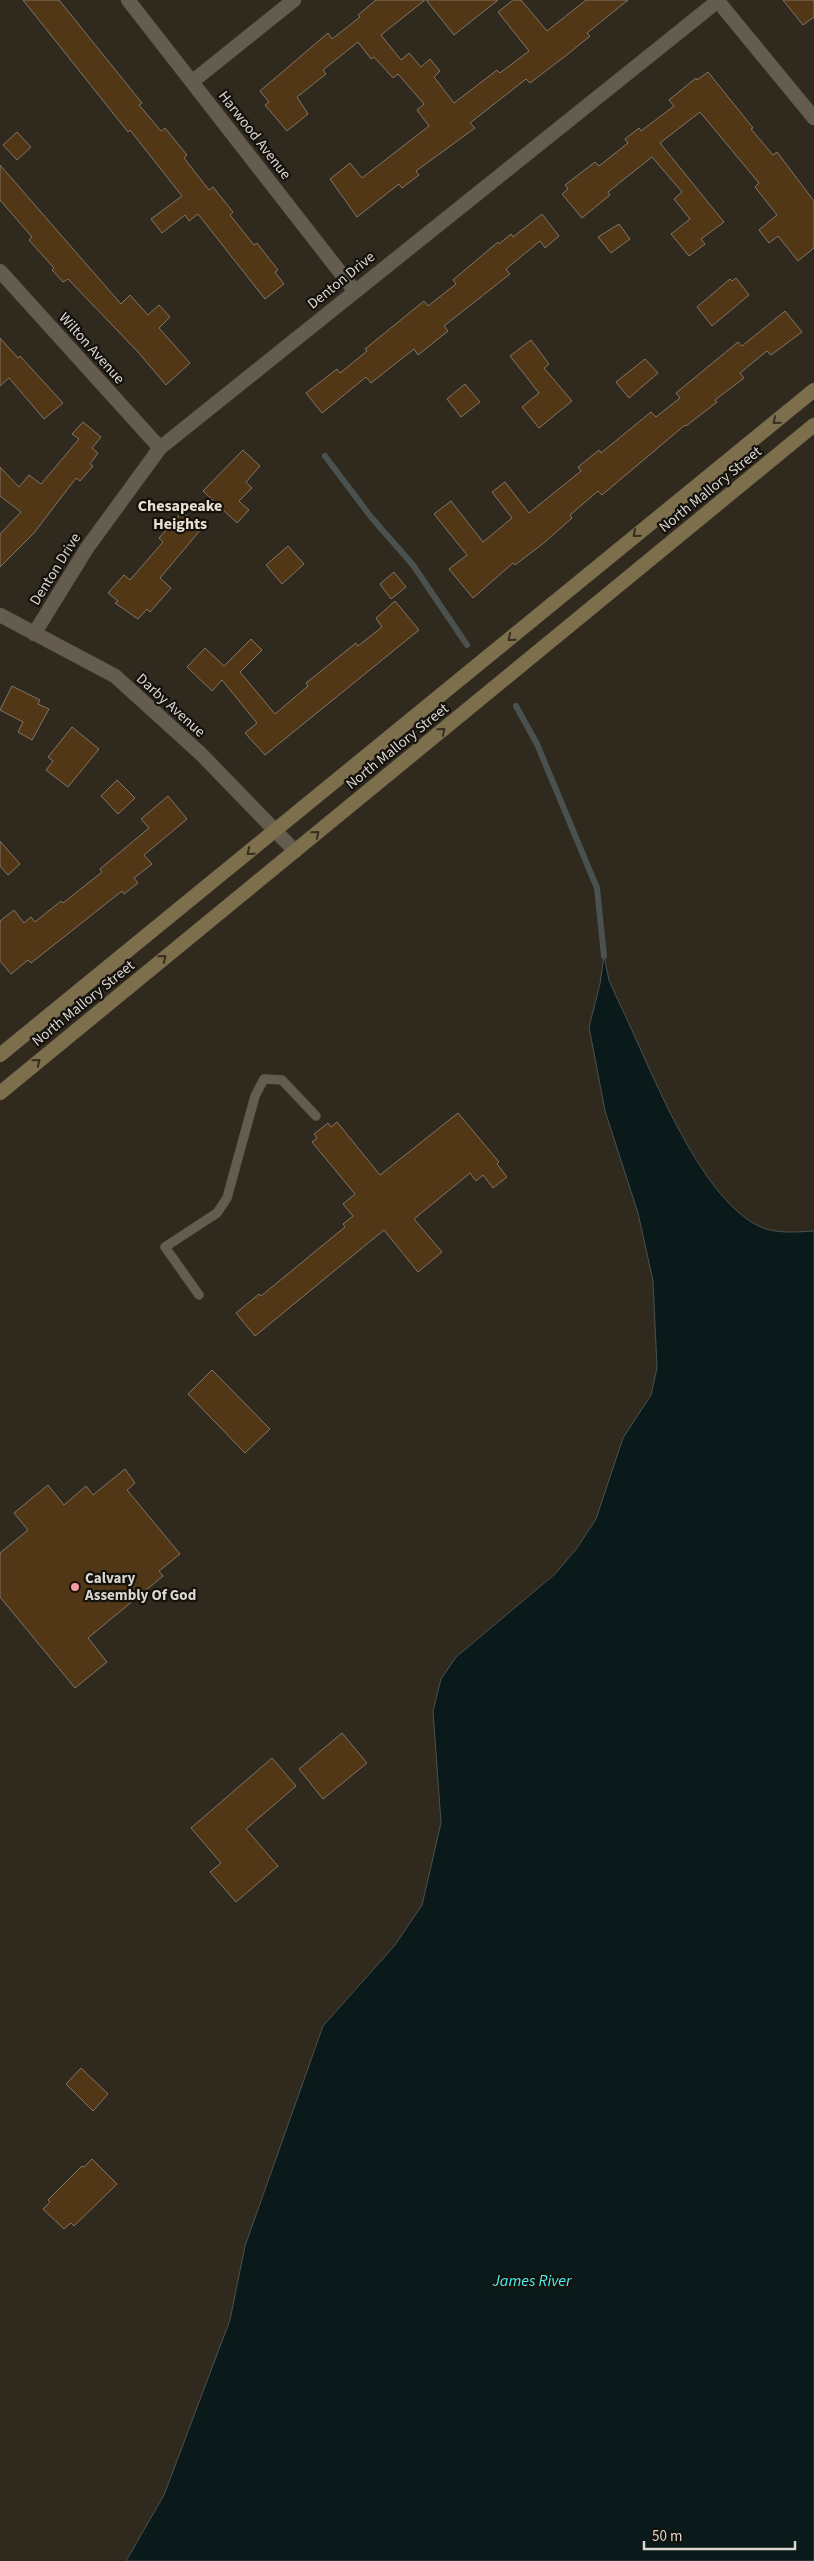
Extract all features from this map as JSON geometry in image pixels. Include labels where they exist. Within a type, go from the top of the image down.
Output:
[{"type":"main road","name":"North Mallory Street","points":[[0,1055],[814,390]]},
{"type":"main road","name":"North Mallory Street","points":[[0,1093],[814,425]]},
{"type":"street","name":"Harwood Avenue","points":[[128,0],[354,290]]},
{"type":"street","points":[[193,81],[294,0]]},
{"type":"street","points":[[718,0],[814,118]]},
{"type":"street","name":"Denton Drive","points":[[34,634],[87,548],[160,448],[354,290],[718,0]]},
{"type":"street","name":"Wilton Avenue","points":[[0,271],[160,448]]},
{"type":"street","name":"Darby Avenue","points":[[0,615],[115,676],[201,754],[277,830],[295,851]]},
{"type":"lane","points":[[199,1295],[165,1248],[217,1213],[227,1198],[255,1096],[264,1079],[282,1080],[316,1116]]},
{"type":"water","name":"James River","points":[[604,956],[609,980],[659,1089],[695,1158],[716,1188],[738,1212],[761,1227],[780,1232],[814,1231],[814,2561],[126,2561],[164,2495],[230,2320],[245,2246],[323,2026],[395,1945],[422,1905],[441,1823],[433,1711],[441,1679],[456,1657],[555,1574],[577,1548],[596,1519],[623,1438],[651,1395],[657,1368],[653,1281],[638,1213],[605,1111],[589,1027],[600,984]]},
{"type":"building","points":[[23,0],[59,0],[142,103],[139,105],[161,131],[165,128],[187,155],[184,158],[209,190],[213,187],[233,212],[230,215],[254,245],[257,243],[278,270],[275,272],[284,284],[265,299],[198,214],[189,221],[185,215],[162,233],[151,219],[182,196],[130,130],[128,132]]},
{"type":"building","points":[[376,0],[425,0],[381,35],[401,60],[409,53],[421,67],[430,59],[440,71],[434,77],[454,103],[497,70],[500,73],[529,51],[498,12],[513,0],[521,0],[547,31],[586,0],[628,0],[587,33],[590,36],[568,54],[530,83],[526,79],[470,123],[475,128],[416,171],[419,175],[402,188],[399,184],[357,217],[330,179],[350,163],[362,178],[429,126],[417,110],[424,104],[398,74],[393,78],[374,57],[371,59],[358,42],[323,70],[326,74],[297,97],[308,114],[287,131],[265,105],[269,102],[260,91],[328,33],[332,39],[360,17],[358,15]]},
{"type":"building","points":[[426,0],[498,0],[454,35]]},
{"type":"building","points":[[783,0],[814,0],[814,17],[803,25]]},
{"type":"building","points":[[708,72],[753,128],[751,129],[773,155],[777,152],[814,201],[814,248],[798,261],[778,236],[769,243],[759,230],[777,215],[755,187],[759,183],[700,112],[660,143],[724,222],[701,239],[705,244],[689,256],[671,234],[690,219],[674,199],[682,192],[652,157],[608,192],[610,195],[582,218],[562,194],[568,189],[565,185],[595,162],[599,166],[628,143],[625,139],[639,128],[641,131],[674,106],[669,100],[696,78],[697,80]]},
{"type":"building","points":[[17,132],[31,147],[17,160],[3,145]]},
{"type":"building","points":[[0,165],[121,304],[130,295],[148,315],[159,305],[170,317],[159,328],[190,363],[166,385],[138,352],[68,279],[63,282],[52,270],[54,268],[29,240],[32,237],[0,200]]},
{"type":"building","points":[[542,214],[559,236],[545,248],[540,241],[506,269],[510,274],[444,326],[448,331],[418,355],[414,349],[371,383],[366,377],[322,413],[306,393],[337,369],[340,373],[367,351],[365,349],[424,301],[428,306],[456,284],[453,280],[498,242],[499,244],[511,234],[513,237]]},
{"type":"building","points":[[619,224],[630,239],[611,253],[598,237]]},
{"type":"building","points":[[736,278],[749,295],[712,326],[697,307],[730,279],[732,281]]},
{"type":"building","points":[[785,311],[802,332],[771,355],[767,351],[740,373],[744,378],[715,400],[717,402],[685,425],[602,495],[598,491],[570,515],[572,518],[545,542],[515,565],[513,563],[473,598],[449,569],[467,555],[434,514],[451,501],[483,542],[512,518],[492,492],[505,482],[529,513],[581,471],[578,467],[599,450],[601,453],[651,412],[656,417],[680,398],[676,393],[738,342],[742,346]]},
{"type":"building","points":[[0,338],[18,358],[20,356],[63,403],[44,419],[9,378],[0,386]]},
{"type":"building","points":[[531,340],[549,364],[544,368],[572,401],[539,428],[522,407],[539,393],[510,356]]},
{"type":"building","points":[[645,359],[658,373],[629,398],[616,382]]},
{"type":"building","points":[[465,384],[480,402],[461,417],[447,399]]},
{"type":"building","points":[[83,422],[101,437],[92,448],[98,453],[90,464],[93,466],[80,481],[76,478],[34,533],[0,567],[0,534],[21,512],[0,496],[0,467],[19,487],[29,475],[41,484],[79,439],[72,434]]},
{"type":"building","points":[[243,450],[260,466],[246,482],[252,488],[239,501],[249,510],[237,523],[203,491]]},
{"type":"building","points":[[182,512],[202,528],[160,578],[171,588],[150,612],[147,609],[138,619],[115,603],[118,601],[108,593],[124,575],[130,580],[163,542],[159,538]]},
{"type":"building","points":[[288,546],[304,564],[282,584],[266,565]]},
{"type":"building","points":[[394,572],[406,587],[391,599],[380,584]]},
{"type":"building","points":[[395,601],[419,630],[265,755],[245,733],[257,723],[222,680],[212,691],[187,667],[205,648],[224,666],[251,639],[262,650],[240,672],[275,714],[308,686],[306,683],[356,643],[358,646],[382,627],[376,618]]},
{"type":"building","points":[[12,686],[40,700],[38,704],[49,709],[32,740],[18,732],[23,722],[0,710]]},
{"type":"building","points":[[72,727],[99,749],[68,787],[46,770],[53,761],[48,757]]},
{"type":"building","points":[[117,780],[135,798],[118,814],[101,796]]},
{"type":"building","points":[[168,796],[187,819],[144,855],[152,864],[134,878],[138,883],[124,894],[122,891],[31,963],[28,960],[11,974],[0,961],[0,921],[14,910],[24,923],[31,917],[35,922],[61,901],[63,903],[102,872],[100,869],[149,828],[141,819]]},
{"type":"building","points":[[0,841],[20,864],[8,875],[0,866]]},
{"type":"building","points":[[458,1113],[499,1162],[497,1164],[507,1177],[493,1188],[483,1175],[476,1181],[470,1173],[414,1219],[442,1252],[418,1272],[384,1230],[255,1336],[236,1313],[259,1294],[261,1296],[345,1227],[343,1224],[353,1216],[343,1204],[355,1194],[312,1142],[317,1138],[314,1134],[328,1123],[331,1127],[337,1122],[380,1175]]},
{"type":"building","points":[[212,1370],[270,1429],[245,1453],[188,1394]]},
{"type":"building","name":"Calvary Assembly Of God","points":[[125,1469],[135,1483],[127,1490],[180,1554],[159,1571],[163,1576],[88,1638],[107,1662],[75,1688],[0,1597],[0,1553],[28,1530],[14,1513],[48,1485],[64,1505],[86,1486],[93,1495]]},
{"type":"building","points":[[342,1733],[367,1763],[323,1799],[299,1769]]},
{"type":"building","points":[[272,1758],[296,1786],[246,1829],[278,1866],[236,1902],[210,1872],[221,1863],[191,1828]]},
{"type":"building","points":[[81,2068],[108,2094],[93,2111],[66,2084]]},
{"type":"building","points":[[92,2159],[117,2184],[74,2226],[71,2223],[64,2229],[43,2209],[50,2202],[48,2200],[82,2166],[84,2167]]},
{"type":"waterway","points":[[325,456],[371,517],[413,565],[467,645]]},
{"type":"waterway","points":[[516,706],[537,744],[597,888],[604,956]]},
{"type":"place","name":"Calvary Assembly Of God","points":[[75,1587]]},
{"type":"district","name":"Chesapeake Heights","points":[[180,514]]}]
